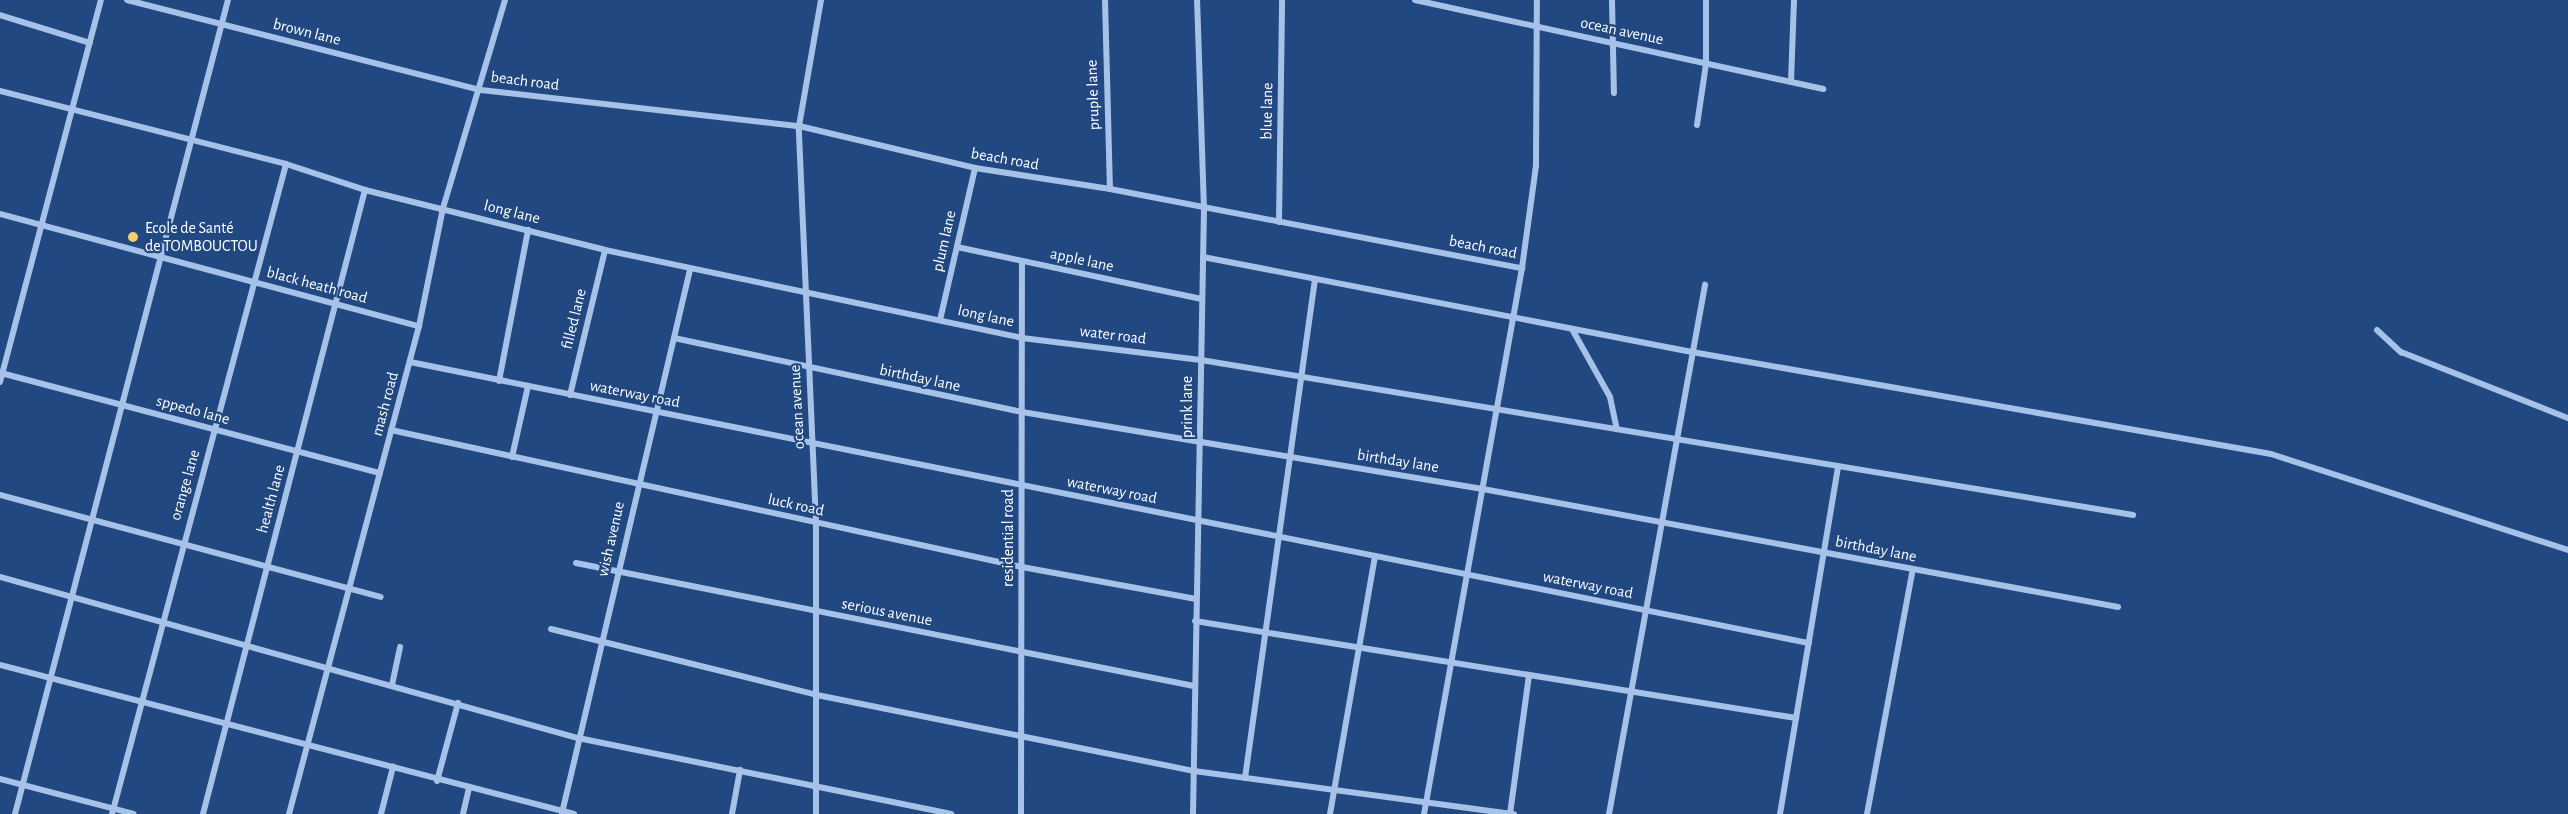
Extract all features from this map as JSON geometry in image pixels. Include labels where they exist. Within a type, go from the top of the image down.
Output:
[{"type":"street","points":[[0,382],[101,0]]},
{"type":"street","name":"brown lane","points":[[127,0],[481,90]]},
{"type":"street","points":[[15,814],[228,0]]},
{"type":"street","name":"mash road","points":[[289,814],[326,668],[410,362],[443,208],[481,90],[505,0]]},
{"type":"street","name":"ocean avenue","points":[[816,814],[818,612],[816,523],[799,126],[821,0]]},
{"type":"street","name":"pruple lane","points":[[1105,0],[1110,189]]},
{"type":"street","name":"prink lane","points":[[1193,814],[1204,209],[1197,0]]},
{"type":"street","name":"blue lane","points":[[1279,222],[1282,0]]},
{"type":"street","name":"ocean avenue","points":[[1415,0],[1822,89]]},
{"type":"street","points":[[1424,814],[1522,268],[1536,166],[1536,0]]},
{"type":"street","points":[[1612,0],[1614,93]]},
{"type":"street","points":[[1696,125],[1706,64],[1706,0]]},
{"type":"street","points":[[1791,82],[1794,0]]},
{"type":"street","points":[[0,15],[90,43]]},
{"type":"street","name":"beach road","points":[[481,90],[799,126],[975,168],[1110,189],[1204,209],[1522,268]]},
{"type":"street","name":"long lane","points":[[0,91],[286,164],[365,190],[605,250],[690,270],[807,292],[1022,338]]},
{"type":"street","name":"orange lane","points":[[113,812],[286,164]]},
{"type":"street","name":"plum lane","points":[[940,320],[975,168]]},
{"type":"street","name":"health lane","points":[[203,814],[365,190]]},
{"type":"street","name":"black heath road","points":[[0,214],[419,326]]},
{"type":"street","points":[[500,381],[528,230]]},
{"type":"street","name":"apple lane","points":[[957,247],[1202,299]]},
{"type":"street","name":"filled lane","points":[[570,395],[605,250]]},
{"type":"street","points":[[1203,257],[1692,352],[2271,454],[2568,550]]},
{"type":"street","name":"residential road","points":[[1021,814],[1023,261]]},
{"type":"street","name":"wish avenue","points":[[562,813],[637,485],[690,270]]},
{"type":"street","points":[[1245,778],[1315,279]]},
{"type":"street","points":[[1609,814],[1705,285]]},
{"type":"street","points":[[1572,329],[1610,397],[1617,429]]},
{"type":"street","points":[[2377,330],[2401,352],[2568,418]]},
{"type":"street","name":"water road","points":[[1022,338],[1201,360],[1302,376],[2133,516]]},
{"type":"street","name":"birthday lane","points":[[674,339],[1022,412],[1483,489],[2118,608]]},
{"type":"street","name":"waterway road","points":[[410,362],[1809,643]]},
{"type":"street","name":"sppedo lane","points":[[1,373],[380,473]]},
{"type":"street","points":[[513,457],[528,386]]},
{"type":"street","name":"luck road","points":[[391,430],[1022,567],[1196,599]]},
{"type":"street","points":[[1780,814],[1838,466]]},
{"type":"street","points":[[0,495],[381,597]]},
{"type":"street","points":[[1330,814],[1376,556]]},
{"type":"street","name":"serious avenue","points":[[576,563],[617,573],[1194,686]]},
{"type":"street","points":[[1867,814],[1913,569]]},
{"type":"street","points":[[0,578],[392,684],[578,738],[951,814]]},
{"type":"street","points":[[1195,621],[1796,718]]},
{"type":"street","points":[[551,629],[817,695],[1194,771],[1511,814],[1529,675]]},
{"type":"street","points":[[392,684],[400,647]]},
{"type":"street","points":[[0,665],[393,767],[437,781],[469,787],[562,813],[574,814]]},
{"type":"street","points":[[437,781],[458,703]]},
{"type":"street","points":[[381,814],[393,767]]},
{"type":"street","points":[[732,814],[740,770]]},
{"type":"street","points":[[0,779],[113,812],[134,814]]},
{"type":"street","points":[[463,814],[469,787]]},
{"type":"place","name":"Ecole de Santé de TOMBOUCTOU","points":[[133,237]]}]
